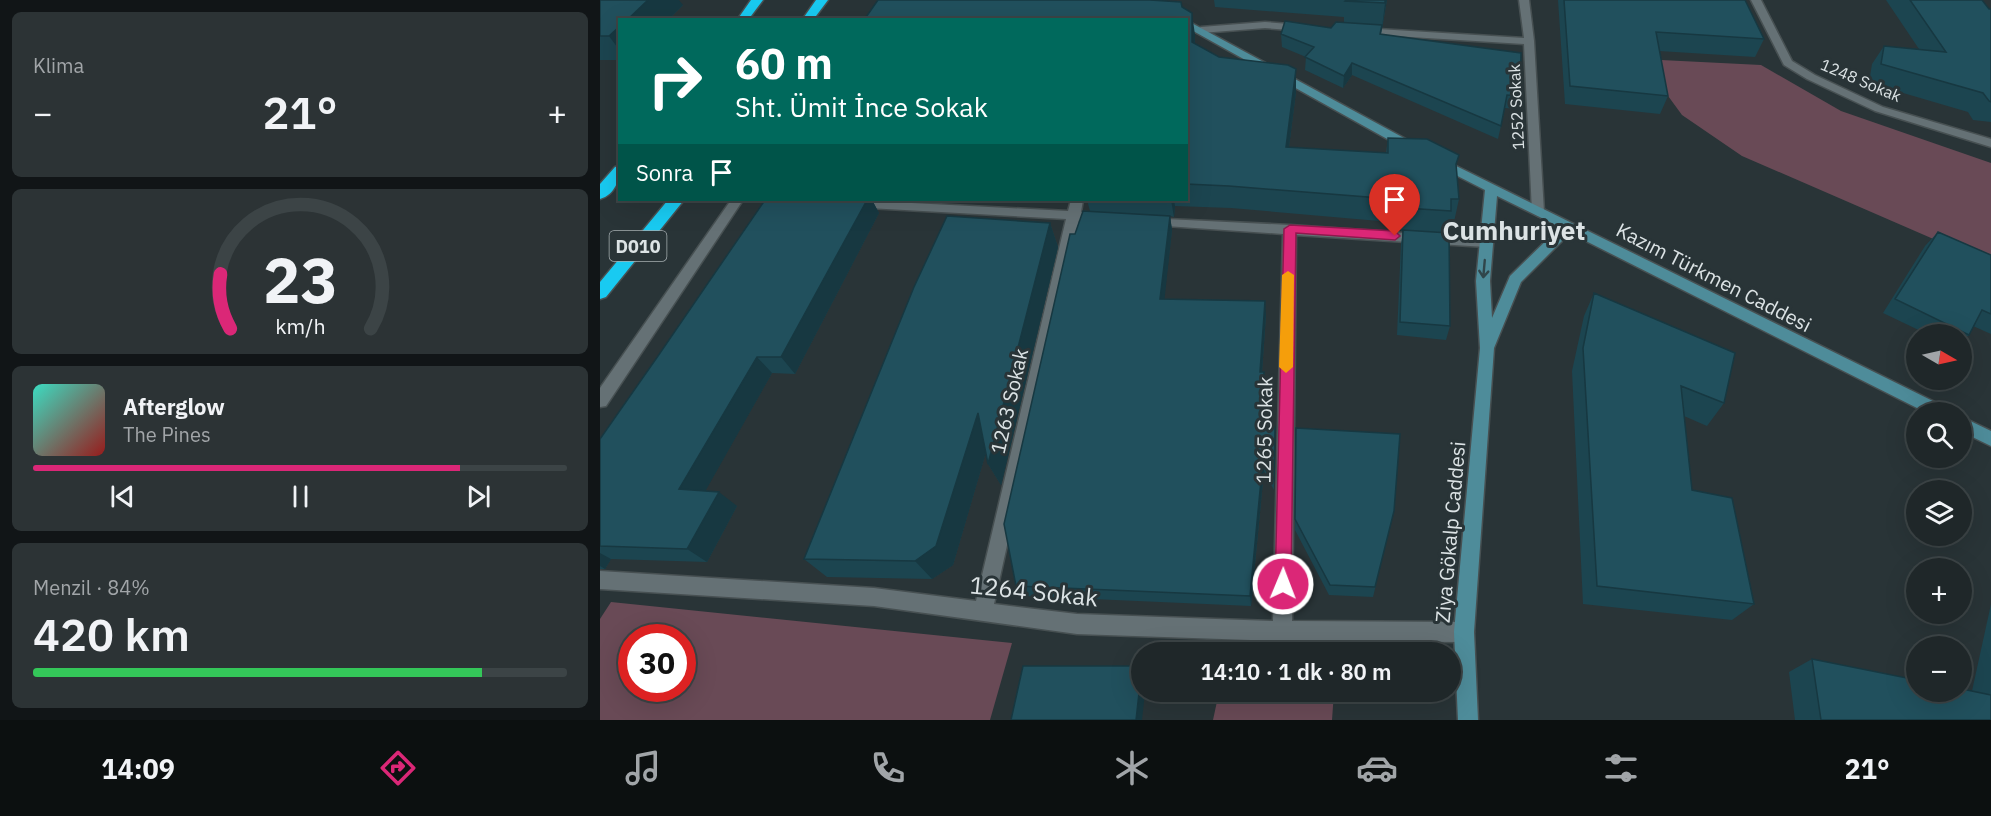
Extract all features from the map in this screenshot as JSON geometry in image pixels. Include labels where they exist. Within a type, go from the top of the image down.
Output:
[{"type":"highway","points":[[744,18],[757,0]]},
{"type":"highway","points":[[808,18],[822,0]]},
{"type":"highway","points":[[600,194],[618,172]]},
{"type":"highway","name":"D010","points":[[600,293],[675,201]]},
{"type":"main road","name":"Kazım Türkmen Caddesi","points":[[1188,24],[1328,103],[1491,190],[1919,402]]},
{"type":"main road","points":[[1487,348],[1483,281],[1491,190]]},
{"type":"main road","points":[[1487,348],[1515,280],[1568,227]]},
{"type":"main road","name":"Ziya Gökalp Caddesi","points":[[1468,720],[1464,632],[1487,348]]},
{"type":"main road","points":[[1972,429],[1991,439]]},
{"type":"street","name":"1252 Sokak","points":[[1524,0],[1529,41],[1538,212]]},
{"type":"street","name":"1248 Sokak","points":[[1756,0],[1788,63],[1811,77],[1879,109],[1991,143]]},
{"type":"street","points":[[1201,30],[1265,26],[1311,28]]},
{"type":"street","points":[[1345,30],[1529,41]]},
{"type":"street","points":[[600,401],[736,201]]},
{"type":"street","name":"1263 Sokak","points":[[983,611],[1077,201]]},
{"type":"street","points":[[842,203],[1119,219]]},
{"type":"street","points":[[1142,220],[1486,242]]},
{"type":"street","name":"1265 Sokak","points":[[1282,631],[1290,229]]},
{"type":"street","name":"1264 Sokak","points":[[600,580],[874,597],[1077,624],[1282,631],[1464,632]]},
{"type":"shaded area","points":[[1641,59],[1761,65],[1841,111],[1991,163],[1991,264],[1742,156],[1682,115]]},
{"type":"shaded area","points":[[611,602],[1012,643],[990,720],[600,720],[600,619]]},
{"type":"shaded area","points":[[1217,702],[1333,702],[1332,720],[1213,720]]},
{"type":"building","points":[[600,0],[648,0],[629,18],[618,18],[618,28],[609,36],[600,36]]},
{"type":"building","points":[[878,0],[1181,2],[1182,7],[1192,13],[1192,42],[1219,57],[1288,65],[1296,69],[1286,147],[1388,153],[1388,138],[1427,139],[1459,155],[1456,164],[1459,199],[1451,199],[1451,211],[1405,208],[1405,200],[1188,184],[1188,18],[865,18]]},
{"type":"building","points":[[1385,0],[1385,3],[1345,1]]},
{"type":"building","points":[[1564,0],[1745,0],[1764,39],[1656,32],[1668,96],[1570,86]]},
{"type":"building","points":[[1910,0],[1982,0],[1991,9],[1991,102],[1983,93],[1881,64],[1884,46],[1946,52]]},
{"type":"building","points":[[1285,21],[1331,28],[1336,22],[1382,25],[1380,34],[1521,53],[1520,96],[1507,95],[1501,126],[1352,63],[1344,76],[1305,57],[1314,47],[1281,34]]},
{"type":"building","points":[[764,201],[866,201],[781,357],[757,357],[679,489],[719,492],[687,549],[600,546],[600,439]]},
{"type":"building","points":[[1083,211],[1170,216],[1160,299],[1265,301],[1260,372],[1264,372],[1261,426],[1275,427],[1274,479],[1263,459],[1250,596],[1016,586],[1004,524],[1070,234],[1075,234]]},
{"type":"building","points":[[947,216],[1050,223],[988,464],[978,413],[936,546],[915,561],[804,559],[914,287]]},
{"type":"building","points":[[1403,230],[1449,233],[1450,326],[1400,322]]},
{"type":"building","points":[[1938,232],[1991,255],[1991,314],[1982,310],[1972,329],[1972,324],[1946,324],[1895,299]]},
{"type":"building","points":[[1594,293],[1735,353],[1724,403],[1681,386],[1692,490],[1732,498],[1754,604],[1597,586],[1583,348]]},
{"type":"building","points":[[1296,428],[1400,434],[1394,511],[1375,587],[1330,585],[1295,519]]},
{"type":"building","points":[[1812,659],[1906,678],[1906,702],[1972,702],[1972,691],[1991,695],[1991,720],[1821,720]]},
{"type":"building","points":[[1023,666],[1131,666],[1131,702],[1138,702],[1136,720],[1011,720]]},
{"type":"slow traffic","points":[[1286,367],[1288,275]]},
{"type":"district","name":"Cumhuriyet","points":[[1514,230]]},
{"type":"route","points":[[1283,584],[1290,229],[1395,236]]}]
